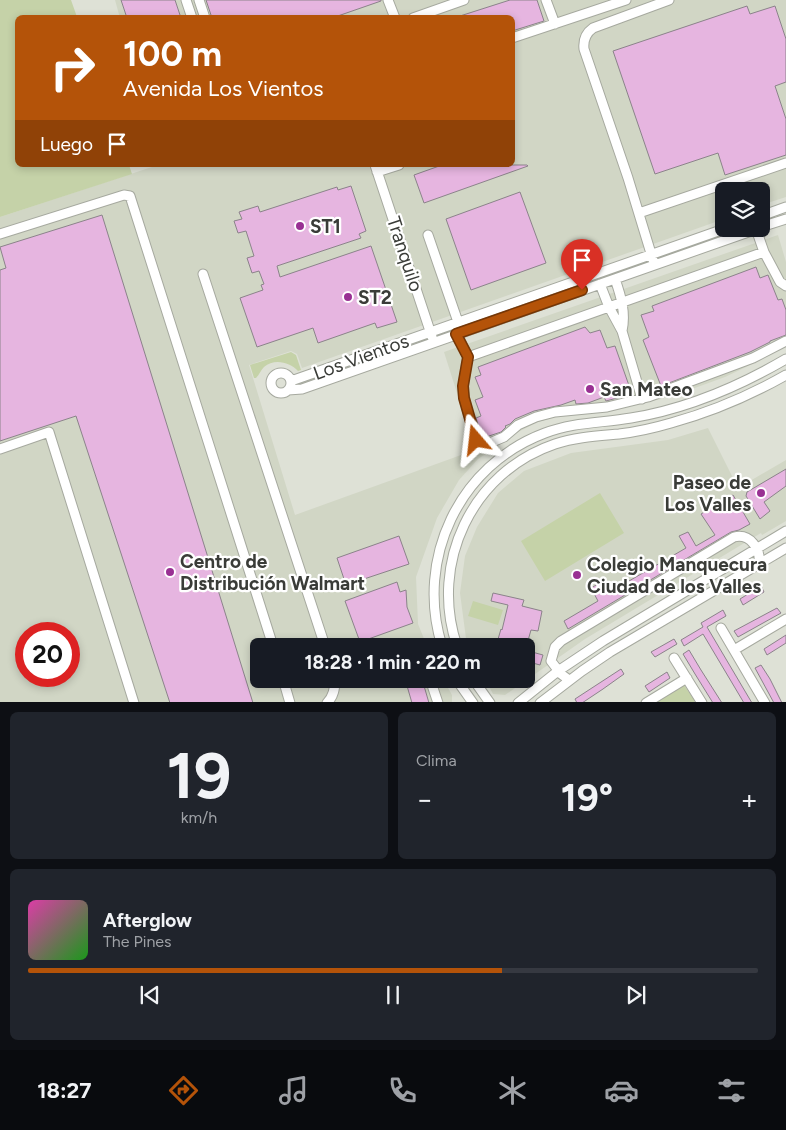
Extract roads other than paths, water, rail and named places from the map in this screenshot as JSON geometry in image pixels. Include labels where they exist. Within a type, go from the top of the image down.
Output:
[{"type":"street","points":[[186,0],[191,15]]},
{"type":"street","points":[[199,0],[204,15]]},
{"type":"street","points":[[388,0],[393,15]]},
{"type":"street","points":[[422,15],[464,0]]},
{"type":"street","points":[[546,0],[555,24]]},
{"type":"street","points":[[515,37],[626,0]]},
{"type":"street","points":[[655,264],[584,49],[584,42],[588,32],[593,28],[669,0]]},
{"type":"street","points":[[639,213],[786,163]]},
{"type":"street","name":"Tranquilo","points":[[376,169],[434,342]]},
{"type":"street","points":[[0,234],[124,195],[130,196],[269,638]]},
{"type":"street","points":[[770,213],[786,207]]},
{"type":"street","points":[[770,224],[786,219]]},
{"type":"street","name":"Los Vientos","points":[[291,381],[715,232]]},
{"type":"street","points":[[428,235],[458,322]]},
{"type":"street","points":[[288,390],[291,386],[289,376],[282,372],[275,374],[271,381],[271,386],[276,392],[283,393],[288,390],[302,389],[733,237]]},
{"type":"street","points":[[759,237],[764,252],[780,282],[786,286]]},
{"type":"street","points":[[468,357],[764,252]]},
{"type":"street","points":[[203,274],[322,638]]},
{"type":"street","points":[[615,279],[622,302],[624,319],[622,331]]},
{"type":"street","points":[[600,284],[609,307],[622,331],[642,399]]},
{"type":"street","points":[[456,334],[468,357],[463,386],[464,398],[476,440],[482,445],[488,445],[504,437],[527,421],[545,414],[607,407],[642,399],[753,358],[786,341]]},
{"type":"street","points":[[440,638],[436,619],[434,594],[435,569],[441,545],[450,521],[462,499],[478,478],[499,459],[527,441],[556,429],[584,423],[632,418],[702,399],[750,378],[786,359]]},
{"type":"street","points":[[455,638],[450,622],[448,595],[450,571],[456,544],[465,522],[477,502],[493,483],[508,470],[532,454],[556,443],[583,437],[639,431],[670,424],[735,401],[786,375]]},
{"type":"street","points":[[0,449],[49,432],[134,702]]},
{"type":"street","points":[[518,702],[558,671],[603,641],[786,531]]},
{"type":"street","points":[[569,680],[558,671],[551,661],[556,647],[569,636],[734,537],[746,537],[756,549],[759,556],[759,564]]},
{"type":"street","points":[[540,702],[610,652],[786,548]]},
{"type":"street","points":[[734,650],[786,619]]},
{"type":"street","points":[[721,628],[765,702]]},
{"type":"street","points":[[674,658],[702,702]]},
{"type":"street","points":[[646,702],[687,678]]},
{"type":"street","points":[[286,688],[290,702]]},
{"type":"street","points":[[327,702],[331,699],[335,688]]},
{"type":"street","points":[[433,688],[438,702]]},
{"type":"street","points":[[463,688],[473,702]]},
{"type":"street","points":[[480,688],[490,702]]},
{"type":"place","name":"ST1","points":[[300,226]]},
{"type":"place","name":"ST2","points":[[348,297]]},
{"type":"place","name":"San Mateo","points":[[590,389]]},
{"type":"place","name":"Paseo de Los Valles","points":[[761,493]]},
{"type":"place","name":"Centro de Distribución Walmart","points":[[170,572]]},
{"type":"place","name":"Colegio Manquecura Ciudad de los Valles","points":[[577,575]]}]
